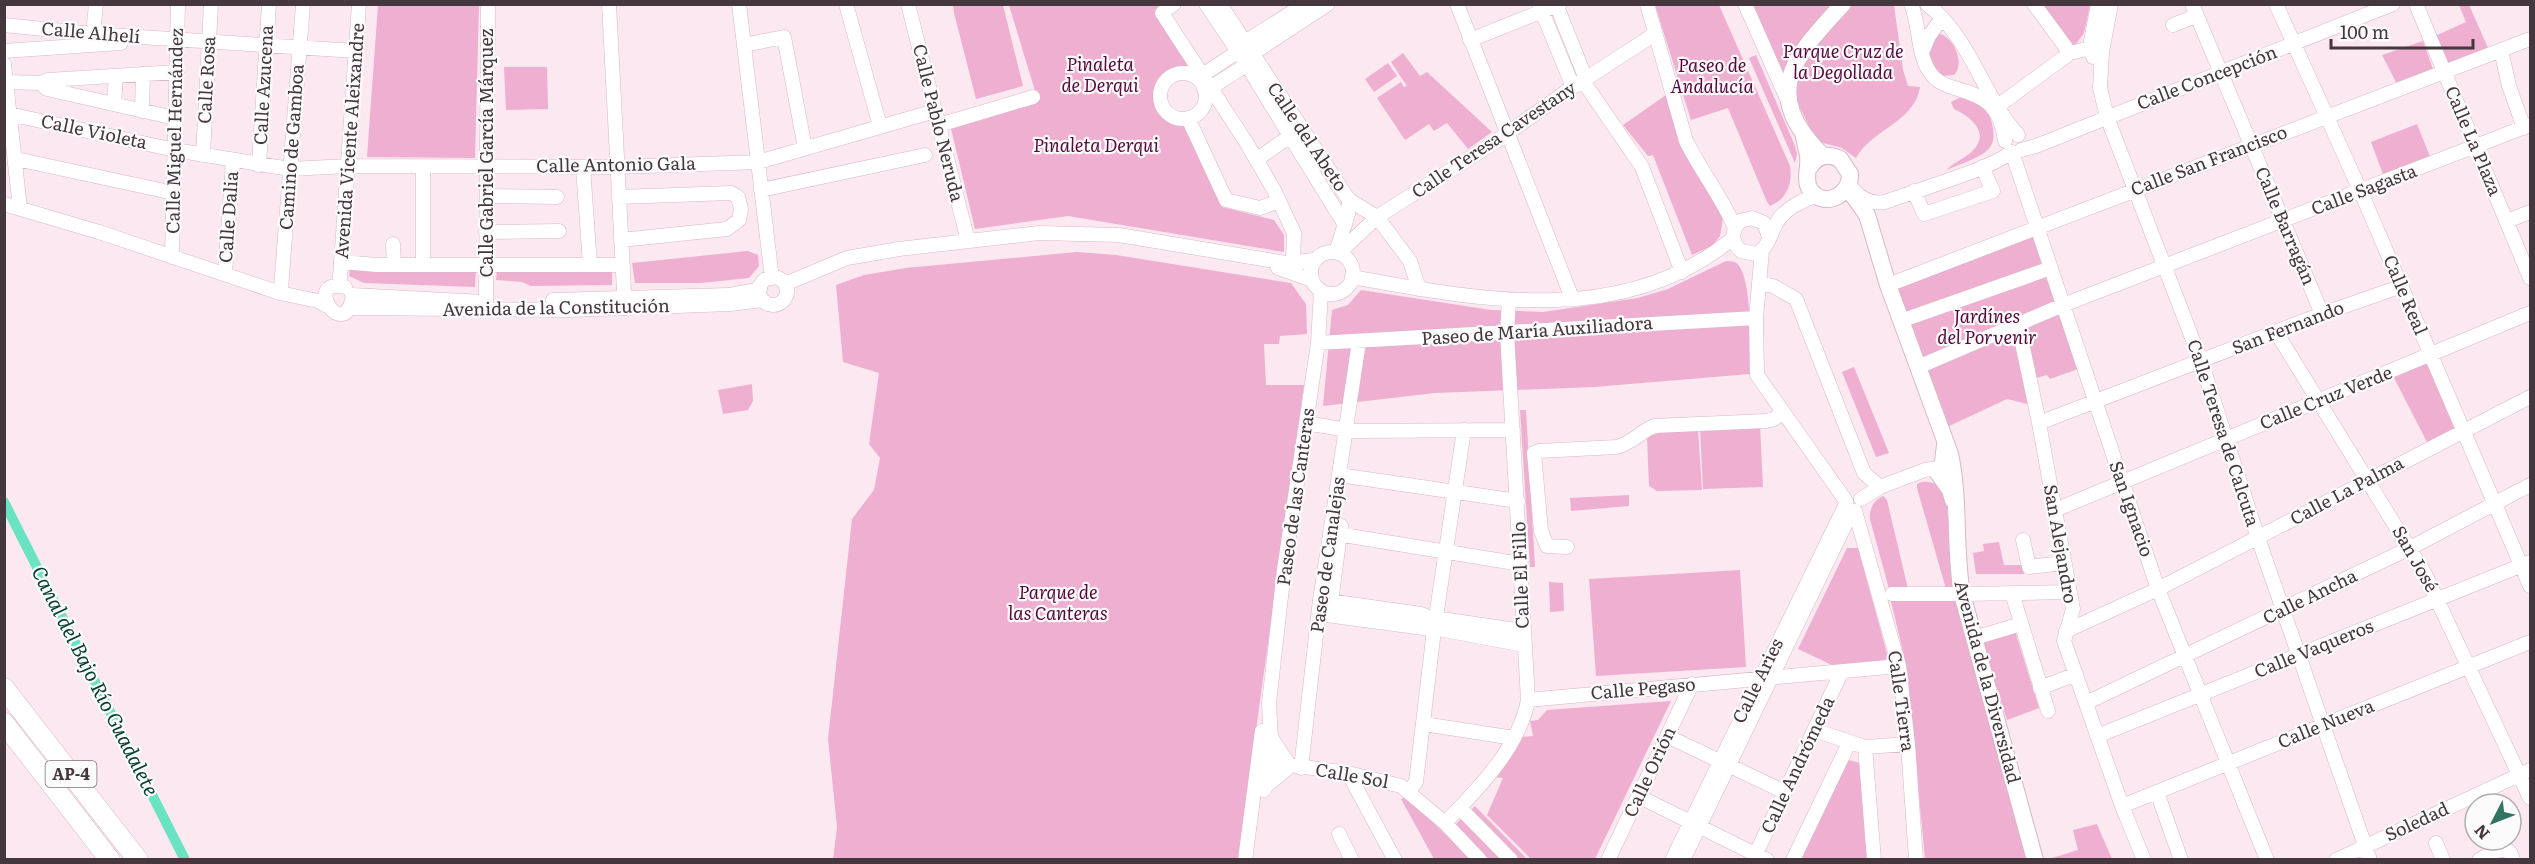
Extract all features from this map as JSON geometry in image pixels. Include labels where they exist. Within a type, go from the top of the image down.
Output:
[{"type":"highway","name":"AP-4","points":[[4,688],[138,860]]},
{"type":"highway","name":"AP-4","points":[[4,723],[110,860]]},
{"type":"main road","points":[[1823,156],[1803,133],[1790,108],[1790,80],[1798,56],[1844,4]]},
{"type":"main road","points":[[1803,133],[1810,189],[1816,196],[1826,199],[1844,190],[1850,174],[1845,163],[1835,156],[1823,156],[1814,160],[1808,172]]},
{"type":"main road","name":"Avenida de la Diversidad","points":[[1844,190],[1860,217],[1869,226],[1945,444],[1944,472],[1956,492],[1958,594],[2035,860]]},
{"type":"street","points":[[93,34],[96,4]]},
{"type":"street","name":"Calle Miguel Hernández","points":[[172,257],[178,4]]},
{"type":"street","name":"Calle Rosa","points":[[203,155],[211,4]]},
{"type":"street","name":"Calle Azucena","points":[[259,165],[269,4]]},
{"type":"street","name":"Camino de Gamboa","points":[[275,288],[290,169],[303,4]]},
{"type":"street","name":"Avenida Vicente Aleixandre","points":[[339,293],[360,4]]},
{"type":"street","name":"Calle Gabriel García Márquez","points":[[486,302],[488,4]]},
{"type":"street","points":[[609,4],[623,265],[622,298]]},
{"type":"street","points":[[739,4],[772,278]]},
{"type":"street","points":[[846,4],[880,126]]},
{"type":"street","name":"Calle Pablo Neruda","points":[[908,4],[968,241]]},
{"type":"street","points":[[1174,4],[1159,9],[1204,83],[1256,160],[1279,201],[1294,233],[1293,263]]},
{"type":"street","points":[[1206,4],[1247,53],[1290,136],[1345,225]]},
{"type":"street","name":"Calle del Abeto","points":[[1220,4],[1247,53],[1349,200],[1348,214],[1338,252]]},
{"type":"street","points":[[1204,83],[1247,53],[1300,10],[1328,4]]},
{"type":"street","points":[[1457,4],[1572,298]]},
{"type":"street","points":[[1647,4],[1686,141],[1737,228],[1743,252],[1759,283],[1773,286],[1796,299],[1864,473],[1880,487]]},
{"type":"street","points":[[1745,4],[1790,108]]},
{"type":"street","name":"San Ignacio","points":[[1911,4],[1929,71],[1936,80],[1976,94],[1988,103],[2012,144],[2158,589],[2267,860]]},
{"type":"street","points":[[1927,4],[1942,18],[1967,51],[2007,122],[2012,144]]},
{"type":"street","points":[[2034,4],[2070,53]]},
{"type":"street","points":[[2098,4],[2091,48],[2100,88]]},
{"type":"street","name":"Calle Teresa de Calcuta","points":[[2111,4],[2102,52],[2100,88],[2108,117],[2201,361],[2282,610],[2368,853]]},
{"type":"street","name":"Calle Real","points":[[2276,4],[2361,190],[2494,502],[2526,564],[2530,586]]},
{"type":"street","name":"Calle Concepción","points":[[1885,202],[1982,166],[2012,144],[2036,146],[2393,4]]},
{"type":"street","name":"Calle La Plaza","points":[[2416,4],[2530,278]]},
{"type":"street","points":[[1470,40],[1540,8],[1558,5],[1581,82]]},
{"type":"street","points":[[1540,8],[1581,82],[1642,167],[1682,272]]},
{"type":"street","points":[[2173,25],[2194,10]]},
{"type":"street","name":"Calle Barragán","points":[[2194,10],[2322,314]]},
{"type":"street","points":[[1923,50],[1929,36],[1942,18]]},
{"type":"street","name":"Calle Alhelí","points":[[4,25],[93,34],[356,51]]},
{"type":"street","name":"Calle Teresa Cavestany","points":[[1338,252],[1377,217],[1505,130],[1655,34]]},
{"type":"street","points":[[744,45],[784,37],[805,148]]},
{"type":"street","name":"Calle Alhelí","points":[[4,51],[177,39]]},
{"type":"street","name":"Calle San Francisco","points":[[1888,285],[2530,39]]},
{"type":"street","points":[[1998,106],[2070,53],[2091,48]]},
{"type":"street","points":[[2501,50],[2509,86],[2527,126]]},
{"type":"street","points":[[4,64],[7,82],[7,113],[20,208]]},
{"type":"street","points":[[7,82],[40,83],[48,80],[177,72]]},
{"type":"street","points":[[142,111],[143,74]]},
{"type":"street","points":[[1178,74],[1188,74],[1204,83],[1206,97],[1201,109],[1188,118],[1175,117],[1165,110],[1160,99],[1165,81],[1178,74]]},
{"type":"street","points":[[114,104],[116,76]]},
{"type":"street","points":[[88,98],[89,77]]},
{"type":"street","points":[[40,83],[48,89],[166,116]]},
{"type":"street","points":[[939,125],[1033,97]]},
{"type":"street","name":"Calle Antonio Gala","points":[[290,169],[348,166],[617,167],[758,162],[935,111]]},
{"type":"street","name":"Calle Violeta","points":[[7,113],[175,150],[290,169]]},
{"type":"street","points":[[1188,118],[1226,200],[1260,208],[1279,201]]},
{"type":"street","name":"Calle Sagasta","points":[[1925,364],[2063,305],[2527,126]]},
{"type":"street","points":[[1256,160],[1290,136]]},
{"type":"street","points":[[761,190],[925,155]]},
{"type":"street","points":[[15,159],[174,193]]},
{"type":"street","name":"Calle Dalia","points":[[225,274],[232,161]]},
{"type":"street","points":[[1914,191],[1924,214],[1992,191],[1982,166]]},
{"type":"street","points":[[423,167],[423,265]]},
{"type":"street","points":[[583,167],[590,265]]},
{"type":"street","points":[[1352,277],[1419,289],[1509,300],[1606,297],[1651,285],[1682,272],[1714,254],[1737,228],[1759,220],[1789,204],[1800,194],[1808,172]]},
{"type":"street","points":[[1844,190],[1867,200],[1885,202]]},
{"type":"street","points":[[619,197],[731,193],[738,197],[741,210],[739,220],[727,229],[621,240]]},
{"type":"street","points":[[487,196],[557,197]]},
{"type":"street","points":[[1714,254],[1743,252],[1757,254],[1762,251],[1779,220],[1787,212],[1803,200],[1816,196]]},
{"type":"street","points":[[1349,200],[1377,217],[1410,261],[1419,289]]},
{"type":"street","points":[[1869,226],[1875,210],[1885,202]]},
{"type":"street","name":"Avenida de la Constitución","points":[[4,204],[225,274],[275,288],[318,294],[339,293],[486,302],[761,294]]},
{"type":"street","points":[[2507,221],[2530,212]]},
{"type":"street","points":[[1759,220],[1767,227],[1770,237]]},
{"type":"street","points":[[486,232],[559,231]]},
{"type":"street","points":[[1039,233],[1119,235],[1293,263],[1314,260],[1324,253],[1338,252],[1350,262],[1352,277],[1346,288],[1340,292],[1328,293],[1279,268],[1119,244],[1056,241],[909,255],[860,263],[786,288],[847,258],[1039,233]]},
{"type":"street","points":[[393,244],[394,265]]},
{"type":"street","name":"Calle Tierra","points":[[1762,251],[1756,318],[1757,375],[1852,505],[1863,538],[1899,666],[1908,744],[1916,860]]},
{"type":"street","points":[[1314,260],[1311,267],[1317,286]]},
{"type":"street","points":[[341,262],[486,266],[623,265]]},
{"type":"street","points":[[1909,318],[2051,268]]},
{"type":"street","points":[[772,278],[779,279],[786,288],[784,299],[778,304],[769,304],[761,294],[764,282],[772,278]]},
{"type":"street","name":"Paseo de las Canteras","points":[[1267,733],[1284,570],[1318,343],[1317,286]]},
{"type":"street","name":"San Fernando","points":[[2039,423],[2322,314],[2402,286]]},
{"type":"street","name":"Avenida de la Constitución","points":[[339,293],[569,310],[730,304],[761,294]]},
{"type":"street","name":"Calle El Fillo","points":[[1445,822],[1479,786],[1514,738],[1528,700],[1507,333],[1509,300]]},
{"type":"street","name":"Calle Cruz Verde","points":[[2055,510],[2530,313]]},
{"type":"street","name":"Paseo de María Auxiliadora","points":[[1318,343],[1756,318]]},
{"type":"street","name":"San Alejandro","points":[[2018,324],[2039,423],[2073,609],[2064,641],[2122,806],[2144,860]]},
{"type":"street","name":"San José","points":[[2276,333],[2410,548],[2438,599],[2525,773],[2530,798]]},
{"type":"street","name":"Paseo de Canalejas","points":[[1295,767],[1327,607],[1359,342]]},
{"type":"street","name":"Calle La Palma","points":[[2066,631],[2158,589],[2530,397]]},
{"type":"street","points":[[1567,547],[1547,546],[1541,531],[1534,453],[1616,447],[1627,445],[1645,430],[1654,426],[1766,421],[1774,419],[1783,412]]},
{"type":"street","points":[[1306,423],[1350,431],[1513,430]]},
{"type":"street","points":[[1409,791],[1416,782],[1464,430]]},
{"type":"street","points":[[1852,505],[1880,487],[1925,470],[1944,472]]},
{"type":"street","points":[[1344,476],[1518,501]]},
{"type":"street","name":"Calle Ancha","points":[[2086,703],[2410,548],[2530,485]]},
{"type":"street","name":"Calle Aries","points":[[1764,678],[1835,546],[1852,505]]},
{"type":"street","name":"Calle Aries","points":[[1672,860],[1694,823],[1764,678],[1852,505]]},
{"type":"street","points":[[1335,534],[1521,564]]},
{"type":"street","points":[[1835,546],[1845,536],[1863,538]]},
{"type":"street","points":[[2023,540],[2029,567],[2064,563]]},
{"type":"street","name":"Calle Vaqueros","points":[[2097,736],[2526,564]]},
{"type":"street","points":[[1892,594],[2070,592]]},
{"type":"street","points":[[2012,593],[2048,711]]},
{"type":"street","points":[[1327,607],[1524,638]]},
{"type":"street","points":[[1981,636],[2021,624]]},
{"type":"street","name":"Calle Nueva","points":[[2122,806],[2530,642]]},
{"type":"street","name":"Calle Pegaso","points":[[1528,700],[1899,666]]},
{"type":"street","name":"Calle Andrómeda","points":[[1759,858],[1785,792],[1842,671]]},
{"type":"street","points":[[2040,688],[2076,674]]},
{"type":"street","name":"Calle Orión","points":[[1609,859],[1692,684]]},
{"type":"street","points":[[1424,724],[1514,738]]},
{"type":"street","points":[[1814,730],[1865,747],[1908,744]]},
{"type":"street","points":[[1260,787],[1295,767],[1267,733]]},
{"type":"street","points":[[1260,787],[1262,769],[1268,762],[1264,753],[1267,733]]},
{"type":"street","points":[[1245,860],[1260,787],[1267,733]]},
{"type":"street","points":[[1667,736],[1785,792]]},
{"type":"street","points":[[1793,860],[1849,743]]},
{"type":"street","points":[[1865,747],[1874,860]]},
{"type":"street","name":"Calle Sol","points":[[1268,762],[1348,773],[1396,784],[1409,791],[1445,822],[1480,860]]},
{"type":"street","points":[[1348,773],[1395,860]]},
{"type":"street","name":"Soledad","points":[[2336,860],[2368,853],[2525,773]]},
{"type":"street","points":[[2157,792],[2181,860]]},
{"type":"street","points":[[1640,796],[1759,858]]},
{"type":"street","points":[[1460,808],[1511,860]]},
{"type":"street","name":"Calle Aries","points":[[1683,860],[1694,823]]},
{"type":"street","points":[[1339,834],[1352,860]]},
{"type":"street","points":[[2436,843],[2443,860]]},
{"type":"street","points":[[2479,860],[2500,849],[2510,852],[2513,860]]},
{"type":"green space","points":[[378,5],[479,5],[475,158],[367,157]]},
{"type":"green space","points":[[953,5],[1003,5],[1023,86],[976,99]]},
{"type":"green space","name":"Pinaleta Derqui","points":[[1009,5],[1157,5],[1194,69],[1168,74],[1160,95],[1160,105],[1165,116],[1186,122],[1187,132],[1222,207],[1274,220],[1284,235],[1284,252],[1068,216],[975,229],[950,124],[1038,101]]},
{"type":"green space","name":"Paseo de Andalucía","points":[[1655,5],[1719,5],[1790,166],[1791,178],[1787,190],[1776,203],[1770,206],[1767,202],[1728,108],[1691,120]]},
{"type":"green space","name":"Parque Cruz de la Degollada","points":[[1751,5],[1894,5],[1903,70],[1908,86],[1920,87],[1910,109],[1863,148],[1856,158],[1842,148],[1816,141]]},
{"type":"green space","points":[[2039,5],[2090,5],[2084,33],[2074,47]]},
{"type":"green space","points":[[2459,5],[2469,5],[2489,50],[2445,70],[2433,37],[2466,22]]},
{"type":"green space","points":[[1936,33],[1948,38],[1956,50],[1959,64],[1954,75],[1943,76],[1931,61],[1931,45]]},
{"type":"green space","points":[[2423,41],[2434,72],[2398,86],[2382,55]]},
{"type":"green space","points":[[1403,53],[1420,76],[1427,72],[1492,132],[1468,149],[1447,123],[1434,131],[1429,124],[1405,140],[1377,98],[1401,82],[1404,87],[1407,86],[1391,62]]},
{"type":"green space","points":[[1756,55],[1795,146],[1797,154],[1795,163],[1749,58]]},
{"type":"green space","points":[[1388,63],[1397,76],[1374,92],[1365,79]]},
{"type":"green space","points":[[504,67],[547,67],[548,109],[506,110]]},
{"type":"green space","points":[[1666,95],[1699,177],[1723,218],[1720,236],[1712,246],[1692,255],[1653,155],[1648,156],[1623,125]]},
{"type":"green space","points":[[1963,96],[1986,107],[1994,134],[1988,150],[1972,160],[1947,170],[1969,154],[1979,141],[1980,134],[1974,122],[1954,109],[1951,102]]},
{"type":"green space","points":[[2417,124],[2431,159],[2384,177],[2371,142]]},
{"type":"green space","name":"Jardínes del Porvenir","points":[[2036,232],[2078,369],[2050,379],[2047,375],[2036,378],[2041,402],[2031,405],[2007,399],[1947,427],[1897,286]]},
{"type":"green space","points":[[748,251],[758,255],[759,266],[749,278],[701,283],[635,283],[632,263]]},
{"type":"green space","name":"Parque de las Canteras","points":[[1077,252],[1116,255],[1291,283],[1306,304],[1307,334],[1280,336],[1279,344],[1264,344],[1266,385],[1304,385],[1238,859],[833,860],[837,827],[828,739],[852,519],[874,490],[880,458],[869,444],[879,373],[843,362],[836,285],[864,275],[906,268]]},
{"type":"green space","points":[[1726,261],[1735,262],[1741,269],[1745,281],[1749,314],[1750,374],[1594,387],[1435,393],[1323,406],[1332,310],[1348,305],[1361,290],[1491,310],[1543,312],[1638,298],[1668,289]]},
{"type":"green space","points":[[350,268],[476,270],[475,287],[364,283],[349,276]]},
{"type":"green space","points":[[612,269],[612,285],[531,286],[522,282],[496,280],[497,270]]},
{"type":"green space","points":[[2427,362],[2457,430],[2428,444],[2392,374]]},
{"type":"green space","points":[[1854,367],[1889,453],[1876,457],[1842,372]]},
{"type":"green space","points":[[752,384],[753,401],[748,410],[723,414],[718,390]]},
{"type":"green space","points":[[1520,410],[1526,410],[1535,567],[1530,567]]},
{"type":"green space","points":[[1760,425],[1763,487],[1703,489],[1700,429]]},
{"type":"green space","points":[[1698,429],[1702,490],[1657,491],[1649,486],[1647,437],[1665,431]]},
{"type":"green space","points":[[1922,482],[1936,485],[1946,496],[1954,589],[1946,589],[1917,488],[1917,484]]},
{"type":"green space","points":[[1629,495],[1629,506],[1571,511],[1570,498]]},
{"type":"green space","points":[[1883,496],[1887,500],[1908,589],[1889,589],[1870,519],[1873,505]]},
{"type":"green space","points":[[1999,542],[2004,565],[2023,565],[2024,574],[1976,574],[1973,553],[1984,551],[1983,544]]},
{"type":"green space","points":[[1847,548],[1858,548],[1889,661],[1834,666],[1798,649]]},
{"type":"green space","points":[[1740,570],[1746,667],[1596,676],[1589,579]]},
{"type":"green space","points":[[1549,582],[1563,583],[1564,611],[1550,612]]},
{"type":"green space","points":[[1956,593],[2031,859],[1925,859],[1907,669],[1890,597]]},
{"type":"green space","points":[[2015,631],[2039,708],[2007,720],[1982,641]]},
{"type":"green space","points":[[1671,701],[1595,859],[1531,859],[1487,815],[1503,778],[1494,777],[1520,737],[1533,736],[1530,721],[1538,720],[1547,710]]},
{"type":"green space","points":[[1849,760],[1860,763],[1871,859],[1798,860],[1844,764]]},
{"type":"green space","points":[[1407,797],[1471,859],[1434,859],[1401,799]]},
{"type":"green space","points":[[1475,806],[1527,859],[1516,859],[1469,812]]},
{"type":"green space","points":[[1462,818],[1503,859],[1489,859],[1455,825]]},
{"type":"green space","points":[[2097,824],[2112,859],[2049,859],[2078,850],[2073,830]]},
{"type":"waterway","name":"Canal del Bajo Río Guadalete","points":[[4,502],[185,860]]},
{"type":"park label","name":"Pinaleta de Derqui","points":[[1100,76]]}]
